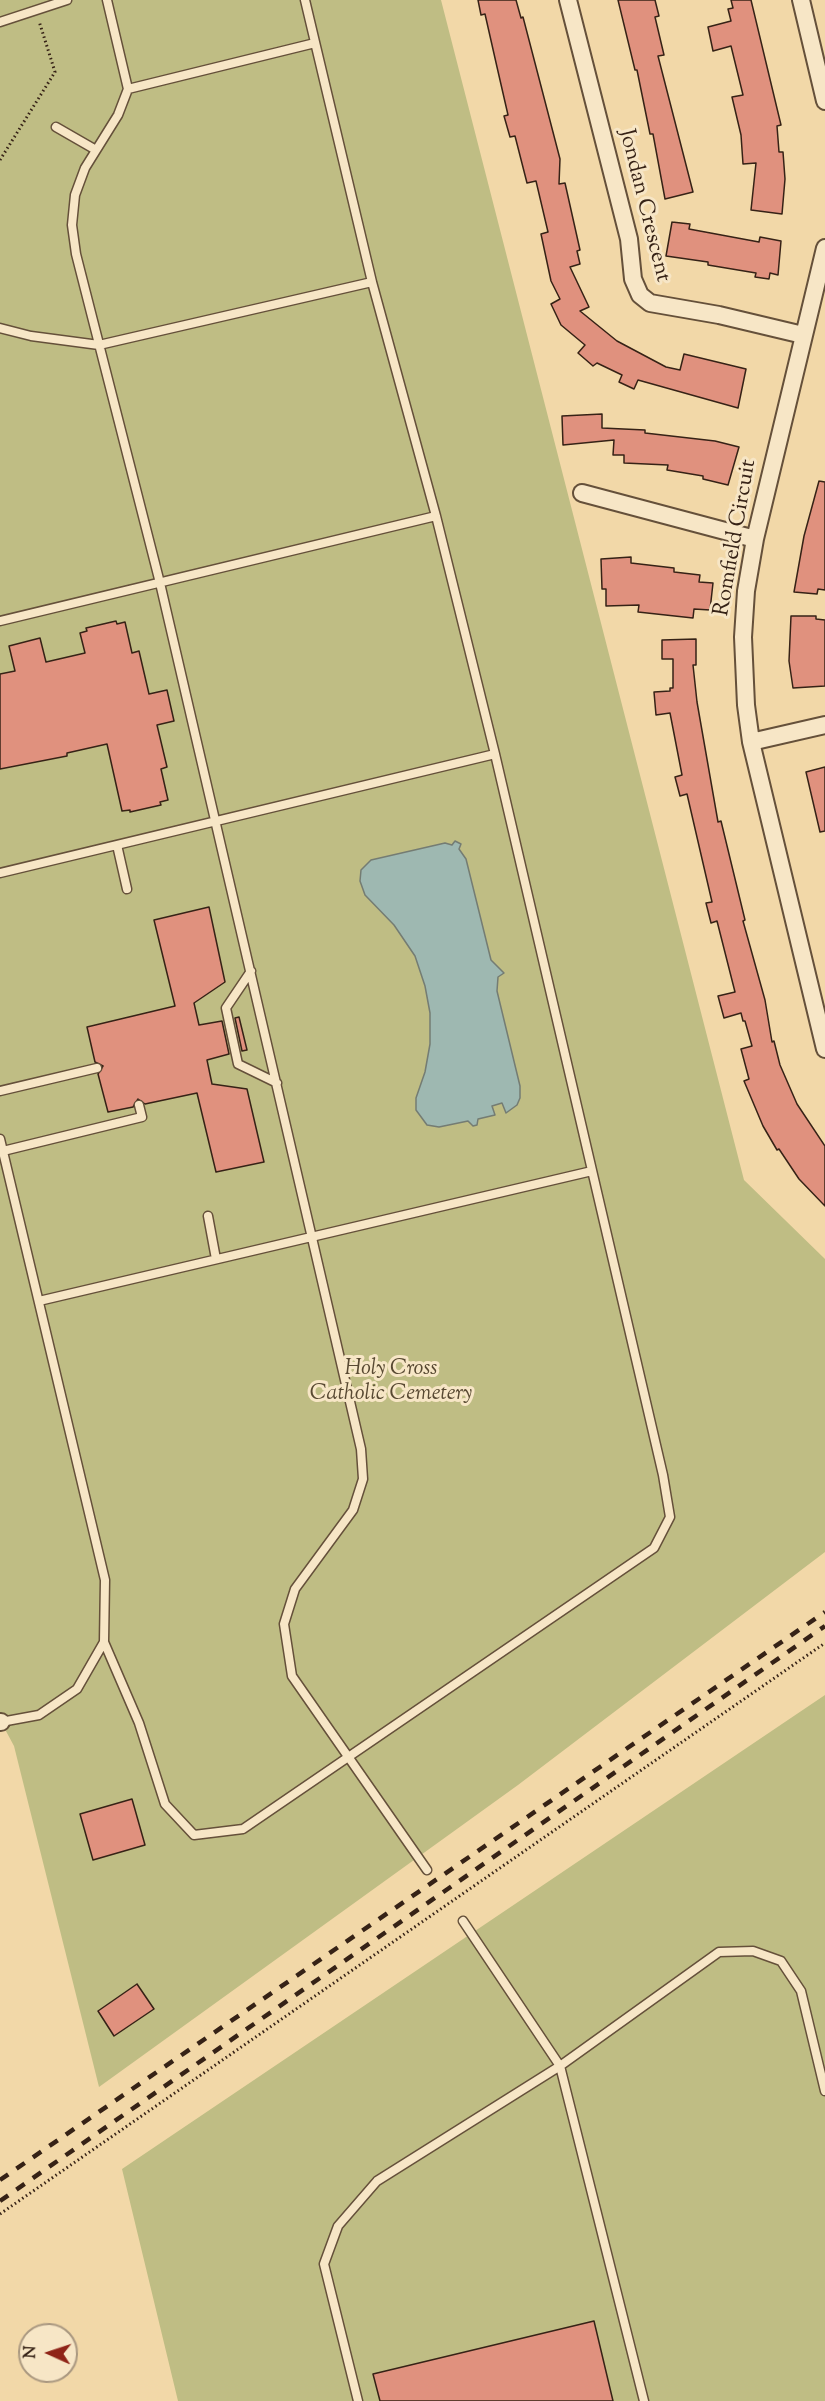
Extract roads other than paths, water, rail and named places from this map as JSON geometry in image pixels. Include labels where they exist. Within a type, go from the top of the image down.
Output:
[{"type":"street","name":"Jondan Crescent","points":[[568,0],[628,240],[633,279],[640,295],[650,303],[719,315],[803,335]]},
{"type":"street","points":[[804,1],[825,101]]},
{"type":"street","name":"Romfield Circuit","points":[[825,248],[755,539],[746,591],[743,637],[745,694],[751,742],[825,1049]]},
{"type":"street","points":[[582,493],[755,539]]},
{"type":"street","points":[[751,742],[825,725]]},
{"type":"lane","points":[[0,22],[67,0]]},
{"type":"lane","points":[[107,0],[128,89],[118,115],[85,168],[75,195],[72,225],[76,254],[160,583],[361,1449],[363,1479],[353,1510],[295,1589],[284,1624],[292,1676],[427,1870]]},
{"type":"lane","points":[[0,1139],[105,1580],[104,1642],[140,1723],[165,1804],[194,1835],[243,1829],[654,1548],[670,1517],[663,1475],[495,754],[436,516],[372,282],[305,0]]},
{"type":"lane","points":[[128,89],[315,43]]},
{"type":"lane","points":[[56,128],[96,150]]},
{"type":"lane","points":[[0,328],[31,336],[99,345],[372,282]]},
{"type":"lane","points":[[0,621],[436,516]]},
{"type":"lane","points":[[0,873],[495,754]]},
{"type":"lane","points":[[117,845],[127,889]]},
{"type":"lane","points":[[251,971],[226,1008],[238,1064],[277,1083]]},
{"type":"lane","points":[[0,1091],[97,1068]]},
{"type":"lane","points":[[3,1151],[142,1117],[139,1105]]},
{"type":"lane","points":[[39,1301],[592,1171]]},
{"type":"lane","points":[[208,1216],[216,1259]]},
{"type":"lane","points":[[0,1722],[39,1715],[77,1689],[104,1642]]},
{"type":"lane","points":[[464,1921],[560,2066],[644,2401]]},
{"type":"lane","points":[[358,2401],[324,2264],[338,2226],[377,2181],[560,2066],[719,1952],[753,1951],[781,1961],[801,1991],[825,2091]]},
{"type":"water","points":[[455,841],[461,844],[459,849],[466,859],[491,960],[504,973],[498,977],[497,991],[520,1086],[520,1098],[517,1105],[506,1113],[502,1103],[492,1106],[495,1115],[478,1119],[477,1125],[473,1126],[468,1121],[439,1127],[427,1125],[416,1110],[416,1098],[425,1072],[430,1044],[430,1013],[425,986],[415,956],[394,925],[365,895],[360,881],[361,870],[371,860],[445,843],[452,845]]},
{"type":"railway","points":[[0,2180],[825,1612]]},
{"type":"railway","points":[[0,2201],[825,1626]]},
{"type":"park label","name":"Holy Cross Catholic Cemetery","points":[[391,1382]]}]
